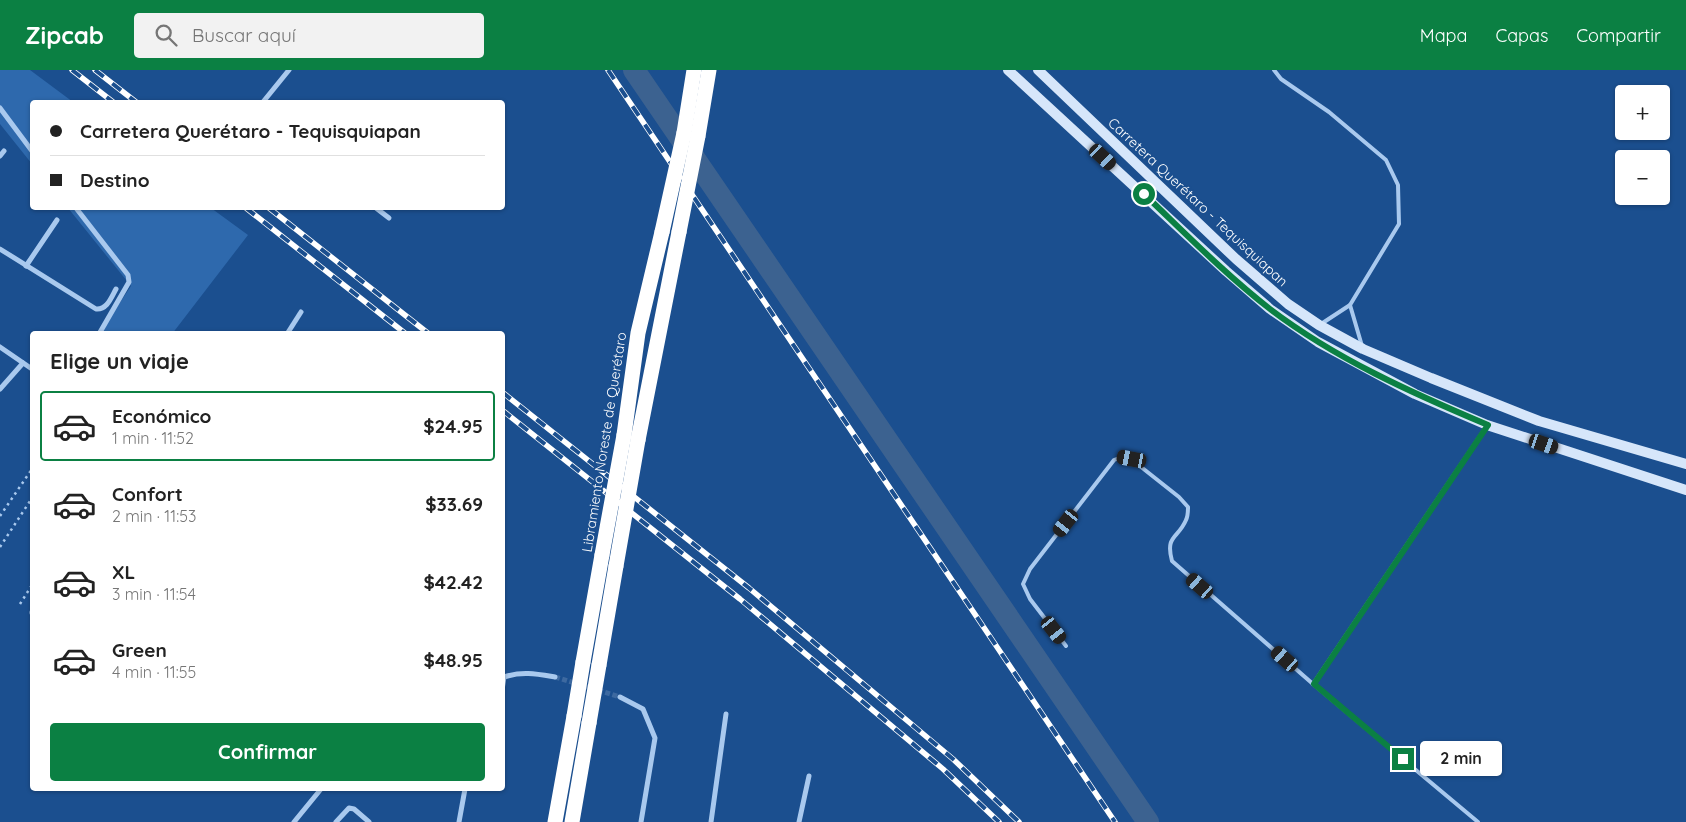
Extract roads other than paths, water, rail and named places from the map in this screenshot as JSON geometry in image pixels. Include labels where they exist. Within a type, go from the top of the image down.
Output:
[{"type":"highway","name":"Libramiento Noreste de Querétaro","points":[[572,822],[638,440],[679,232],[691,135],[694,70]]},
{"type":"highway","name":"Libramiento Noreste de Querétaro","points":[[555,822],[624,435],[638,333],[662,232],[710,70]]},
{"type":"main road","points":[[1008,70],[1226,271],[1270,309],[1318,342],[1415,394],[1488,425],[1686,490]]},
{"type":"main road","name":"Carretera Querétaro - Tequisquiapan","points":[[1038,70],[1236,260],[1288,304],[1319,325],[1362,349],[1539,421],[1686,464]]},
{"type":"street","points":[[265,100],[289,70]]},
{"type":"street","points":[[0,108],[30,148]]},
{"type":"street","points":[[0,156],[4,151]]},
{"type":"street","points":[[78,210],[128,275],[129,282],[101,331]]},
{"type":"street","points":[[379,210],[389,218]]},
{"type":"street","points":[[26,266],[57,220]]},
{"type":"street","points":[[0,249],[96,309],[105,307],[116,289]]},
{"type":"street","points":[[289,331],[301,312]]},
{"type":"street","points":[[0,347],[30,368]]},
{"type":"street","points":[[0,389],[23,363]]},
{"type":"street","points":[[505,675],[528,673],[556,677]]},
{"type":"street","points":[[620,697],[643,710],[655,738],[641,822]]},
{"type":"street","points":[[711,822],[726,714]]},
{"type":"street","points":[[798,822],[809,776]]},
{"type":"street","points":[[294,822],[319,791]]},
{"type":"street","points":[[459,822],[465,791]]},
{"type":"street","points":[[336,822],[349,808],[354,809],[369,822]]},
{"type":"lane","points":[[1274,70],[1281,79],[1329,112],[1386,160],[1398,184],[1400,224],[1350,305],[1319,325]]},
{"type":"lane","points":[[1350,305],[1362,349]]},
{"type":"lane","points":[[1314,684],[1488,425]]},
{"type":"lane","points":[[1066,646],[1030,599],[1023,584],[1030,569],[1114,460],[1122,457],[1132,459],[1180,497],[1188,507],[1187,519],[1171,539],[1169,550],[1172,561],[1478,822]]},
{"type":"waterway","points":[[634,70],[1148,822]]},
{"type":"tunnel","points":[[555,677],[620,697]]},
{"type":"railway","points":[[72,70],[110,100]]},
{"type":"railway","points":[[95,70],[133,100]]},
{"type":"railway","points":[[608,70],[1115,822]]},
{"type":"railway","points":[[249,210],[402,331]]},
{"type":"railway","points":[[272,210],[425,331]]},
{"type":"railway","points":[[505,394],[749,588],[953,759],[1019,822]]},
{"type":"railway","points":[[505,412],[740,599],[943,769],[999,822]]}]
